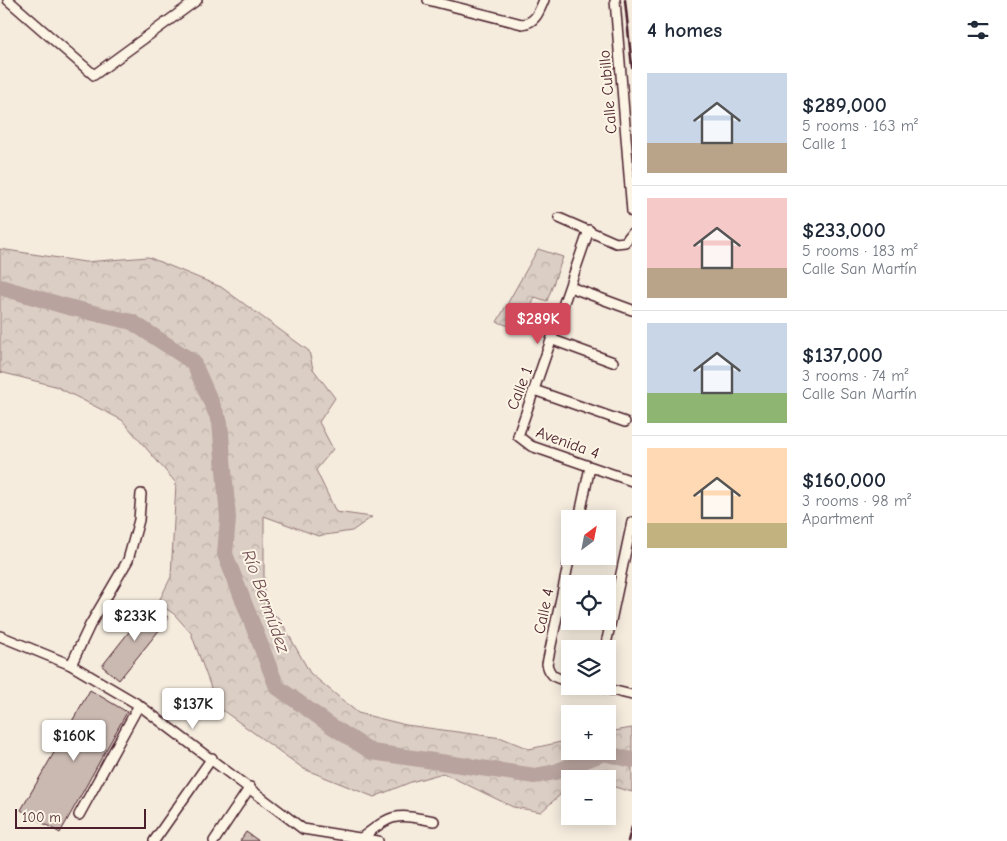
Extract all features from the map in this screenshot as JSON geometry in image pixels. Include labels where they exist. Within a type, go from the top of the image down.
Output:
[{"type":"street","points":[[8,0],[94,74],[197,0]]},
{"type":"street","points":[[428,0],[522,24],[529,24],[544,0]]},
{"type":"street","name":"Calle Cubillo","points":[[615,0],[632,212]]},
{"type":"street","points":[[559,218],[616,244],[625,242],[632,233]]},
{"type":"street","name":"Calle 1","points":[[522,441],[518,436],[519,429],[553,340],[588,230]]},
{"type":"street","points":[[570,287],[632,310]]},
{"type":"street","points":[[553,340],[613,362]]},
{"type":"street","points":[[534,390],[625,422]]},
{"type":"street","name":"Avenida 4","points":[[522,441],[632,481]]},
{"type":"street","points":[[581,510],[590,467]]},
{"type":"street","points":[[71,665],[90,626],[128,560],[138,520],[141,494]]},
{"type":"street","points":[[607,640],[632,522]]},
{"type":"street","name":"Calle 4","points":[[561,679],[553,677],[548,672],[547,664],[568,565]]},
{"type":"street","points":[[0,636],[71,665],[139,704],[303,829],[378,841]]},
{"type":"street","points":[[616,691],[632,695]]},
{"type":"street","points":[[79,815],[139,704]]},
{"type":"street","points":[[154,841],[212,758]]},
{"type":"street","points":[[214,841],[250,787]]},
{"type":"street","points":[[360,838],[393,816],[403,815],[434,820]]},
{"type":"green space","points":[[0,249],[85,262],[148,257],[221,287],[309,351],[313,369],[335,398],[319,422],[333,449],[316,470],[336,512],[372,517],[352,531],[318,536],[264,516],[264,607],[281,621],[310,673],[358,713],[406,725],[502,738],[529,749],[561,742],[561,760],[616,760],[616,731],[632,728],[632,792],[616,787],[616,770],[561,770],[561,794],[541,812],[513,807],[443,773],[411,782],[374,797],[304,769],[218,707],[191,633],[174,614],[158,603],[171,577],[176,483],[122,420],[55,386],[0,372]]},
{"type":"green space","points":[[538,249],[563,257],[547,301],[535,297],[522,330],[497,322]]},
{"type":"building","points":[[151,604],[169,618],[119,680],[102,666]]},
{"type":"building","points":[[90,690],[127,712],[60,833],[21,810]]},
{"type":"building","points":[[246,832],[259,841],[240,841]]},
{"type":"waterway","name":"Río Bermúdez","points":[[0,287],[68,307],[132,322],[193,362],[220,422],[228,518],[225,554],[277,687],[372,752],[535,776],[555,772],[604,753],[632,760]]},
{"type":"railway","points":[[625,0],[632,67]]},
{"type":"railway","points":[[628,841],[632,827]]}]
